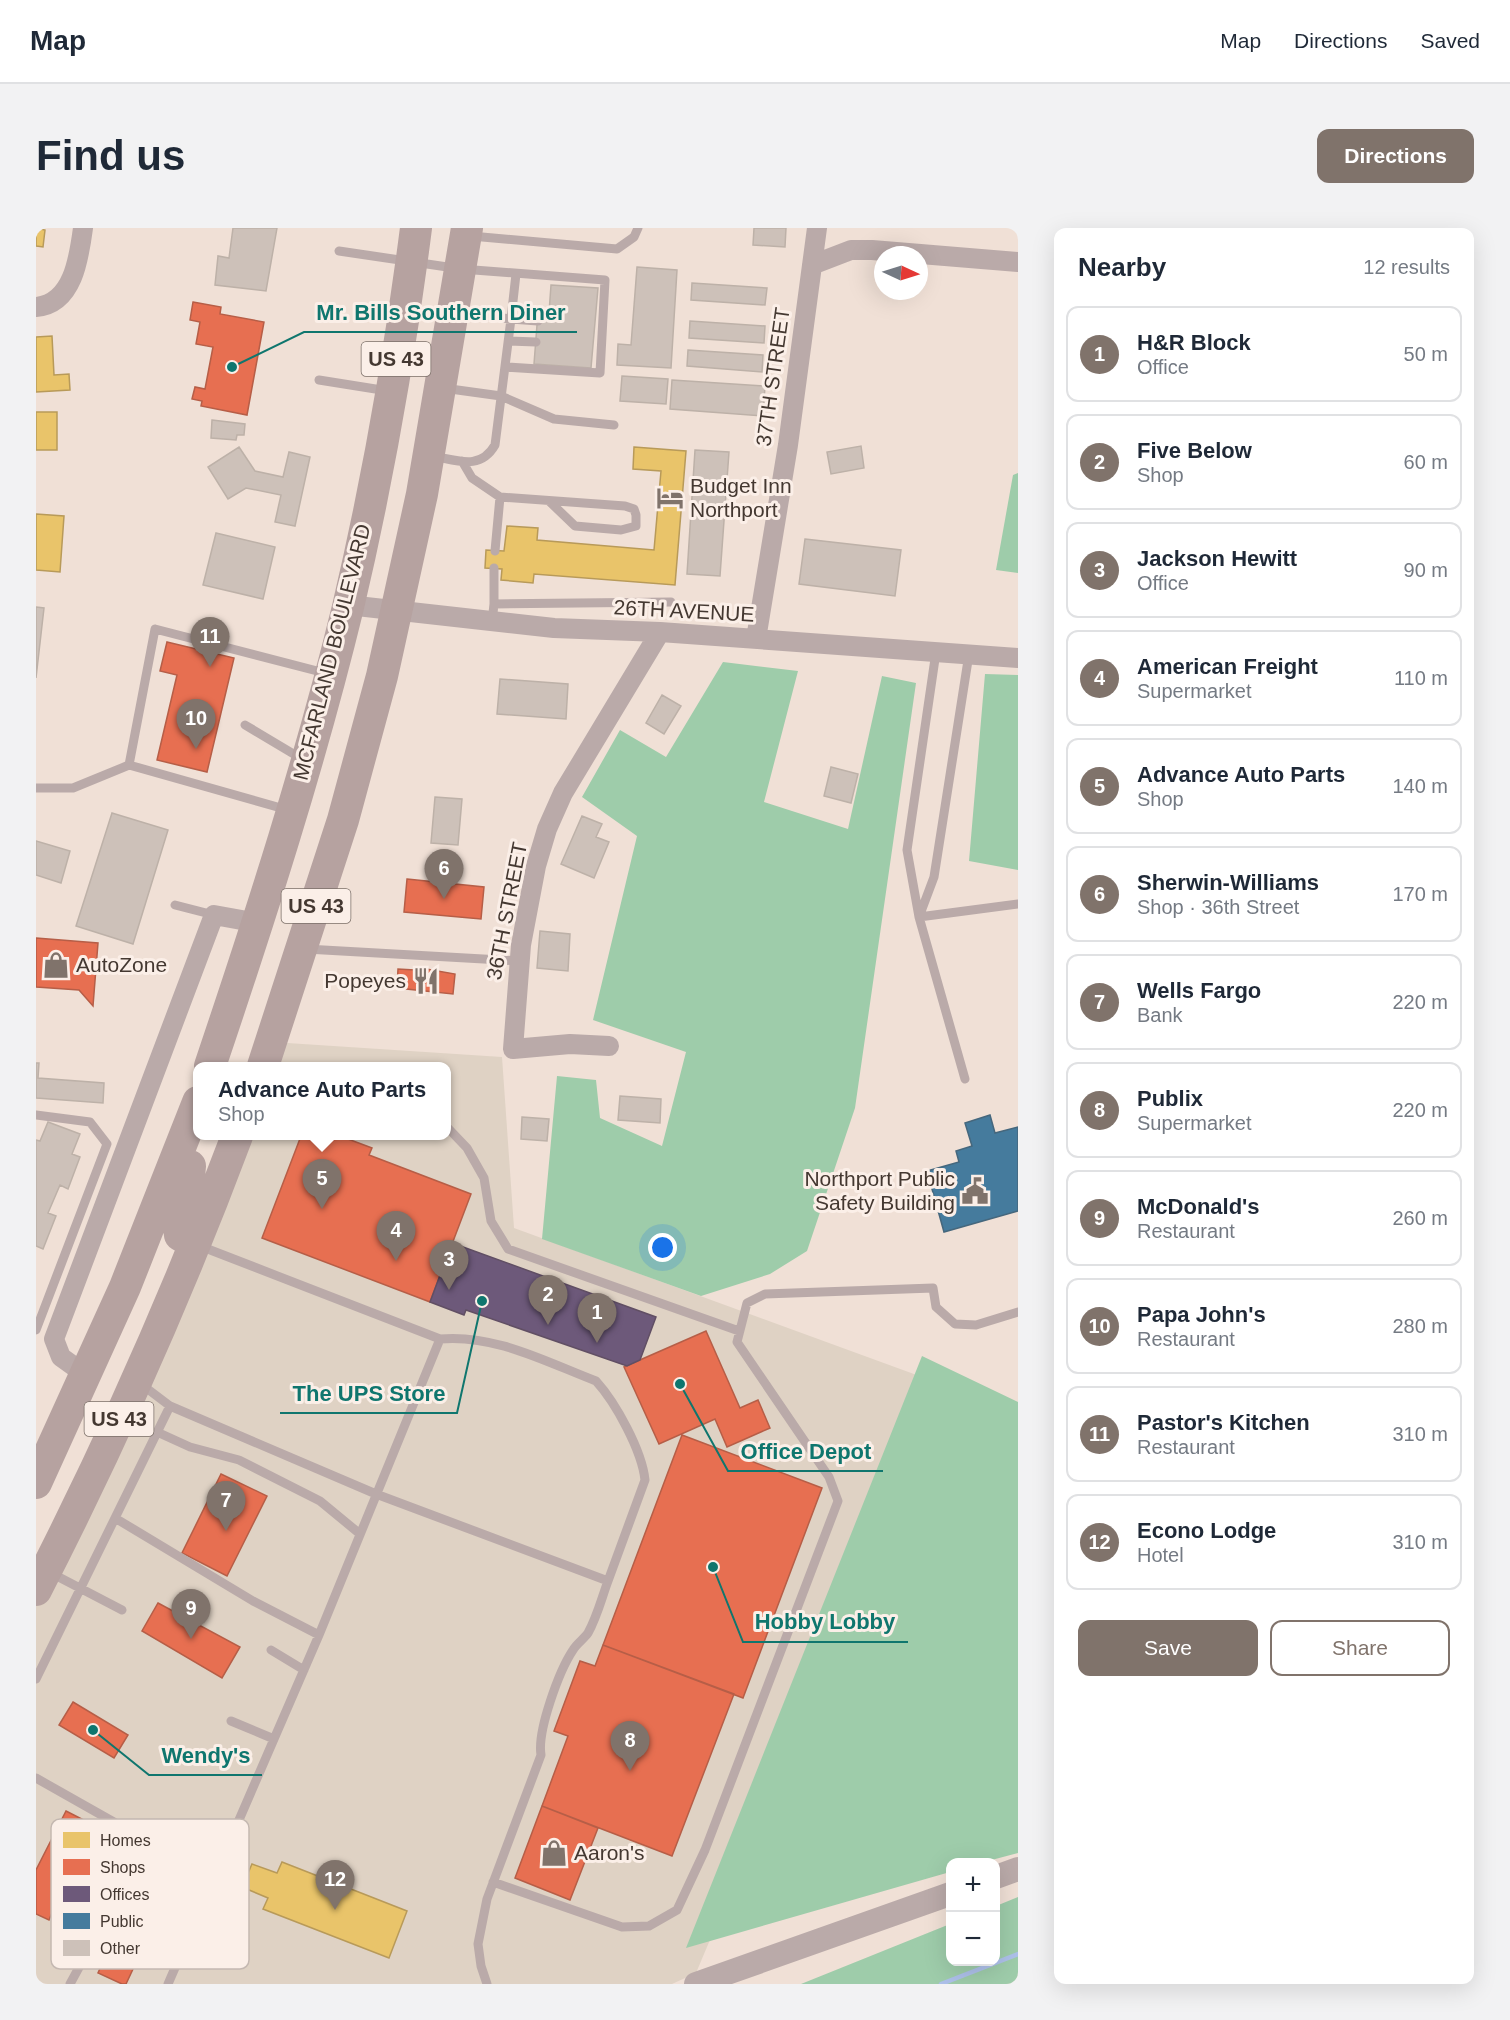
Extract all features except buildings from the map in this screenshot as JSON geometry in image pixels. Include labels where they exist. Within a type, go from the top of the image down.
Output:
[{"type":"highway","name":"MCFARLAND BOULEVARD","points":[[211,1062],[293,812],[348,605],[390,391],[416,228]]},
{"type":"highway","name":"US 43","points":[[268,1062],[343,820],[397,611],[429,455],[467,232]]},
{"type":"highway","name":"US 43","points":[[36,1484],[86,1375],[193,1115]]},
{"type":"highway","points":[[193,1115],[189,1183],[177,1222],[180,1235],[195,1244]]},
{"type":"highway","name":"US 43","points":[[41,1580],[136,1381],[195,1244],[235,1140]]},
{"type":"street","points":[[36,307],[60,298],[71,280],[83,228]]},
{"type":"street","name":"37TH STREET","points":[[756,639],[788,444],[817,228]]},
{"type":"street","points":[[812,265],[851,250],[1018,262]]},
{"type":"street","name":"26TH AVENUE","points":[[348,605],[397,611],[493,613],[554,628],[660,632],[1018,658]]},
{"type":"street","name":"36TH STREET","points":[[609,1046],[570,1044],[513,1049],[519,961],[536,866],[555,811],[563,793],[660,632]]},
{"type":"street","points":[[86,1375],[61,1357],[42,1334],[214,915],[258,923]]},
{"type":"street","points":[[1000,1876],[1018,1869]]},
{"type":"street","points":[[696,1984],[946,1896]]},
{"type":"lane","points":[[467,232],[617,249],[634,237],[638,228]]},
{"type":"lane","points":[[339,251],[461,269],[605,280],[597,345],[600,373],[506,368]]},
{"type":"lane","points":[[429,455],[477,462],[489,456],[495,445],[516,274]]},
{"type":"lane","points":[[454,313],[538,321]]},
{"type":"lane","points":[[509,341],[536,342]]},
{"type":"lane","points":[[319,380],[390,391]]},
{"type":"lane","points":[[441,387],[501,396],[554,419],[614,425]]},
{"type":"lane","points":[[462,461],[472,478],[500,497],[625,506],[633,509],[636,514],[636,526],[621,530],[575,526],[549,501]]},
{"type":"lane","points":[[495,551],[500,497]]},
{"type":"lane","points":[[494,568],[493,613],[671,602]]},
{"type":"lane","points":[[129,765],[155,629],[330,675]]},
{"type":"lane","points":[[936,652],[908,850],[919,917],[964,1079]]},
{"type":"lane","points":[[919,917],[934,877],[969,654]]},
{"type":"lane","points":[[245,725],[307,762]]},
{"type":"lane","points":[[36,789],[73,788],[129,765],[293,812]]},
{"type":"lane","points":[[919,917],[1018,904]]},
{"type":"lane","points":[[175,905],[214,915]]},
{"type":"lane","points":[[302,949],[519,961]]},
{"type":"lane","points":[[36,1115],[90,1122],[107,1144],[42,1334]]},
{"type":"lane","points":[[451,1130],[467,1148],[484,1178],[491,1221],[508,1249],[739,1331]]},
{"type":"lane","points":[[195,1244],[440,1339],[461,1337],[490,1341],[596,1381],[608,1394],[643,1465],[645,1480],[587,1634],[573,1649],[544,1722],[539,1743],[541,1755],[487,1899],[478,1944],[486,1983]]},
{"type":"lane","points":[[493,1882],[622,1927],[649,1926],[677,1910],[705,1850],[838,1501],[829,1477],[741,1352],[737,1342],[747,1303],[765,1294],[933,1288],[936,1307],[955,1324],[976,1325],[1018,1312]]},
{"type":"lane","points":[[239,1819],[319,1635],[440,1339]]},
{"type":"lane","points":[[136,1381],[170,1406],[376,1494],[608,1581]]},
{"type":"lane","points":[[36,1679],[170,1406]]},
{"type":"lane","points":[[157,1432],[190,1447],[239,1460],[320,1501],[360,1534]]},
{"type":"lane","points":[[115,1518],[253,1601],[319,1635]]},
{"type":"lane","points":[[41,1580],[80,1590],[122,1610]]},
{"type":"lane","points":[[271,1650],[304,1670]]},
{"type":"lane","points":[[231,1721],[274,1739]]},
{"type":"lane","points":[[36,1778],[108,1819]]},
{"type":"lane","points":[[70,1984],[78,1969]]},
{"type":"lane","points":[[168,1984],[174,1969]]},
{"type":"shaded area","points":[[272,1042],[502,1057],[514,1228],[944,1385],[696,1973],[672,1984],[36,1984],[36,1590],[235,1140],[451,1140],[451,1062],[264,1062]]},
{"type":"green space","points":[[1018,473],[1018,573],[996,570],[1013,475]]},
{"type":"green space","points":[[723,662],[798,671],[764,802],[848,829],[882,676],[916,683],[855,1108],[807,1251],[770,1274],[701,1296],[542,1239],[557,1076],[596,1080],[600,1118],[662,1146],[686,1052],[593,1020],[637,836],[582,797],[620,730],[666,757]]},
{"type":"green space","points":[[985,674],[1018,675],[1018,870],[969,861]]},
{"type":"green space","points":[[922,1356],[1018,1402],[1018,1853],[999,1858],[946,1858],[946,1873],[686,1948]]},
{"type":"green space","points":[[1018,1897],[1018,1984],[801,1984],[946,1926],[946,1966],[1000,1966],[1000,1904]]},
{"type":"waterway","points":[[941,1984],[1018,1954]]},
{"type":"place","name":"Mr. Bills Southern Diner","points":[[232,367]]},
{"type":"place","name":"Budget Inn Northport","points":[[670,498]]},
{"type":"place","name":"Pastor's Kitchen","points":[[210,667]]},
{"type":"place","name":"Papa John's","points":[[196,749]]},
{"type":"place","name":"Sherwin-Williams","points":[[444,899]]},
{"type":"place","name":"AutoZone","points":[[56,965]]},
{"type":"place","name":"Popeyes","points":[[426,981]]},
{"type":"place","name":"Northport Public Safety Building","points":[[975,1191]]},
{"type":"place","name":"Advance Auto Parts","points":[[322,1209]]},
{"type":"place","name":"American Freight","points":[[396,1261]]},
{"type":"place","name":"Jackson Hewitt","points":[[449,1290]]},
{"type":"place","name":"The UPS Store","points":[[482,1301]]},
{"type":"place","name":"Five Below","points":[[548,1325]]},
{"type":"place","name":"H&R Block","points":[[597,1343]]},
{"type":"place","name":"Office Depot","points":[[680,1384]]},
{"type":"place","name":"Wells Fargo","points":[[226,1531]]},
{"type":"place","name":"Hobby Lobby","points":[[713,1567]]},
{"type":"place","name":"McDonald's","points":[[191,1639]]},
{"type":"place","name":"Wendy's","points":[[93,1730]]},
{"type":"place","name":"Publix","points":[[630,1771]]},
{"type":"place","name":"Aaron's","points":[[554,1853]]},
{"type":"place","name":"Econo Lodge","points":[[335,1910]]}]
